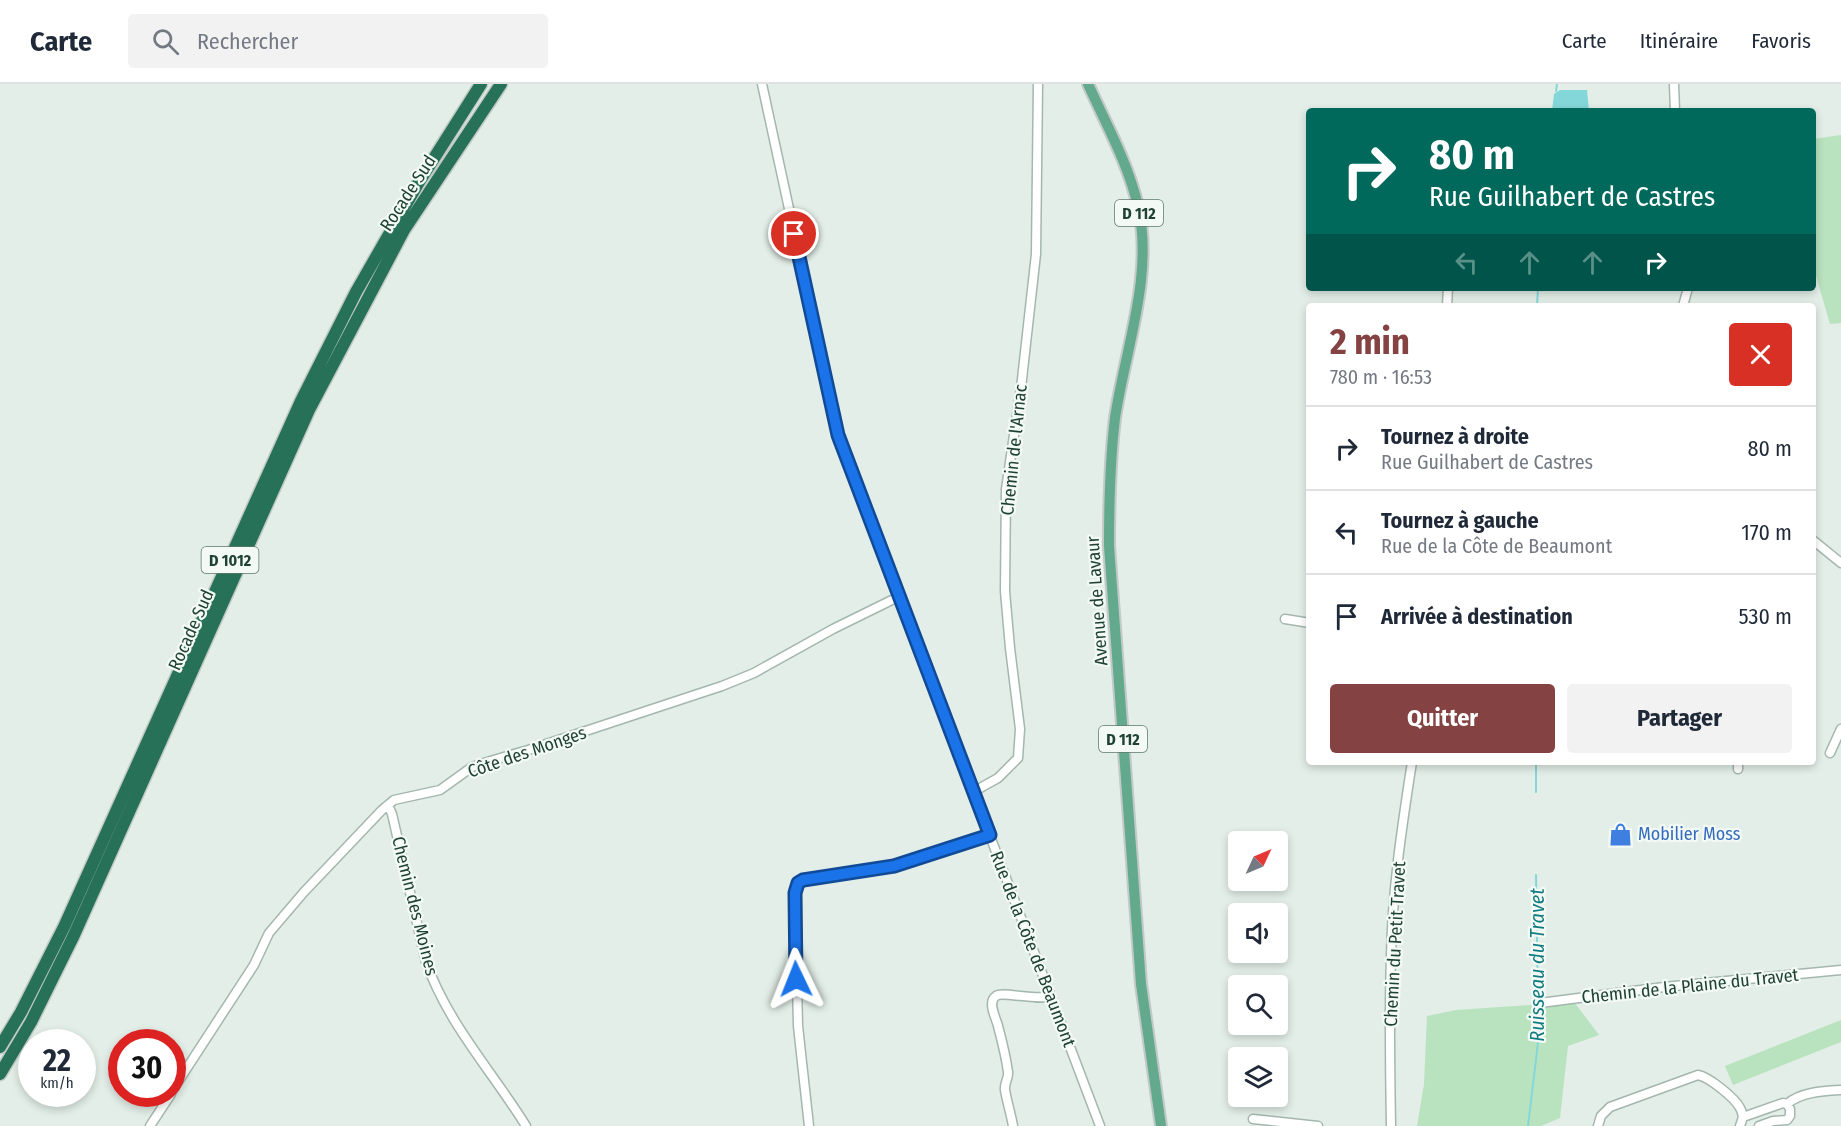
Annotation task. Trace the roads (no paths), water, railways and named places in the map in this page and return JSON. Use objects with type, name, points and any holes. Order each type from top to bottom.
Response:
[{"type":"highway","name":"Rocade Sud","points":[[0,1047],[21,1012],[64,927],[301,401],[356,292],[419,182],[481,84]]},
{"type":"highway","name":"Rocade Sud","points":[[0,1074],[31,1022],[74,935],[309,410],[404,230],[501,84]]},
{"type":"main road","name":"Avenue de Lavaur","points":[[1088,84],[1126,166],[1138,207],[1143,250],[1138,297],[1115,418],[1109,486],[1109,546],[1141,984],[1161,1126]]},
{"type":"street","name":"Rue de la Côte de Beaumont","points":[[762,84],[838,435],[1100,1126]]},
{"type":"street","name":"Chemin de l'Arnac","points":[[973,792],[998,778],[1018,758],[1020,729],[1005,591],[1006,489],[1021,388],[1036,254],[1038,84]]},
{"type":"street","points":[[1674,85],[1675,108]]},
{"type":"street","points":[[1816,543],[1841,563]]},
{"type":"street","name":"Côte des Monges","points":[[186,1070],[254,965],[269,933],[304,892],[394,800],[440,790],[472,768],[487,762],[733,682],[754,673],[888,600],[898,597]]},
{"type":"street","points":[[1285,619],[1306,622]]},
{"type":"street","points":[[1830,753],[1841,729]]},
{"type":"street","name":"Chemin du Petit Travet","points":[[1391,1126],[1390,954],[1404,810],[1412,765]]},
{"type":"street","name":"Chemin des Moines","points":[[388,805],[432,980],[464,1038],[526,1126]]},
{"type":"street","points":[[809,1126],[798,1026],[795,893],[798,883],[803,880],[894,866],[990,835]]},
{"type":"street","name":"Chemin de la Plaine du Travet","points":[[1540,1003],[1664,987],[1841,970]]},
{"type":"street","points":[[1013,1126],[1005,1088],[1008,1074],[993,1000],[1000,994],[1026,998],[1051,996]]},
{"type":"street","points":[[1598,1126],[1601,1116],[1610,1107],[1698,1075],[1710,1080],[1737,1103],[1741,1122],[1783,1102],[1787,1104],[1790,1116],[1787,1120],[1773,1121],[1759,1126]]},
{"type":"street","points":[[1787,1104],[1815,1092],[1841,1090]]},
{"type":"street","name":"Côte des Monges","points":[[150,1126],[162,1107]]},
{"type":"street","points":[[1253,1119],[1318,1126]]},
{"type":"water","points":[[1560,90],[1587,90],[1589,108],[1552,108],[1554,94]]},
{"type":"waterway","points":[[1556,91],[1557,84]]},
{"type":"waterway","name":"Ruisseau du Travet","points":[[1537,303],[1538,291]]},
{"type":"waterway","name":"Ruisseau du Travet","points":[[1536,765],[1536,792]]},
{"type":"waterway","name":"Ruisseau du Travet","points":[[1528,1126],[1540,1026],[1536,875]]},
{"type":"place","name":"Mobilier Moss","points":[[1620,834]]}]
